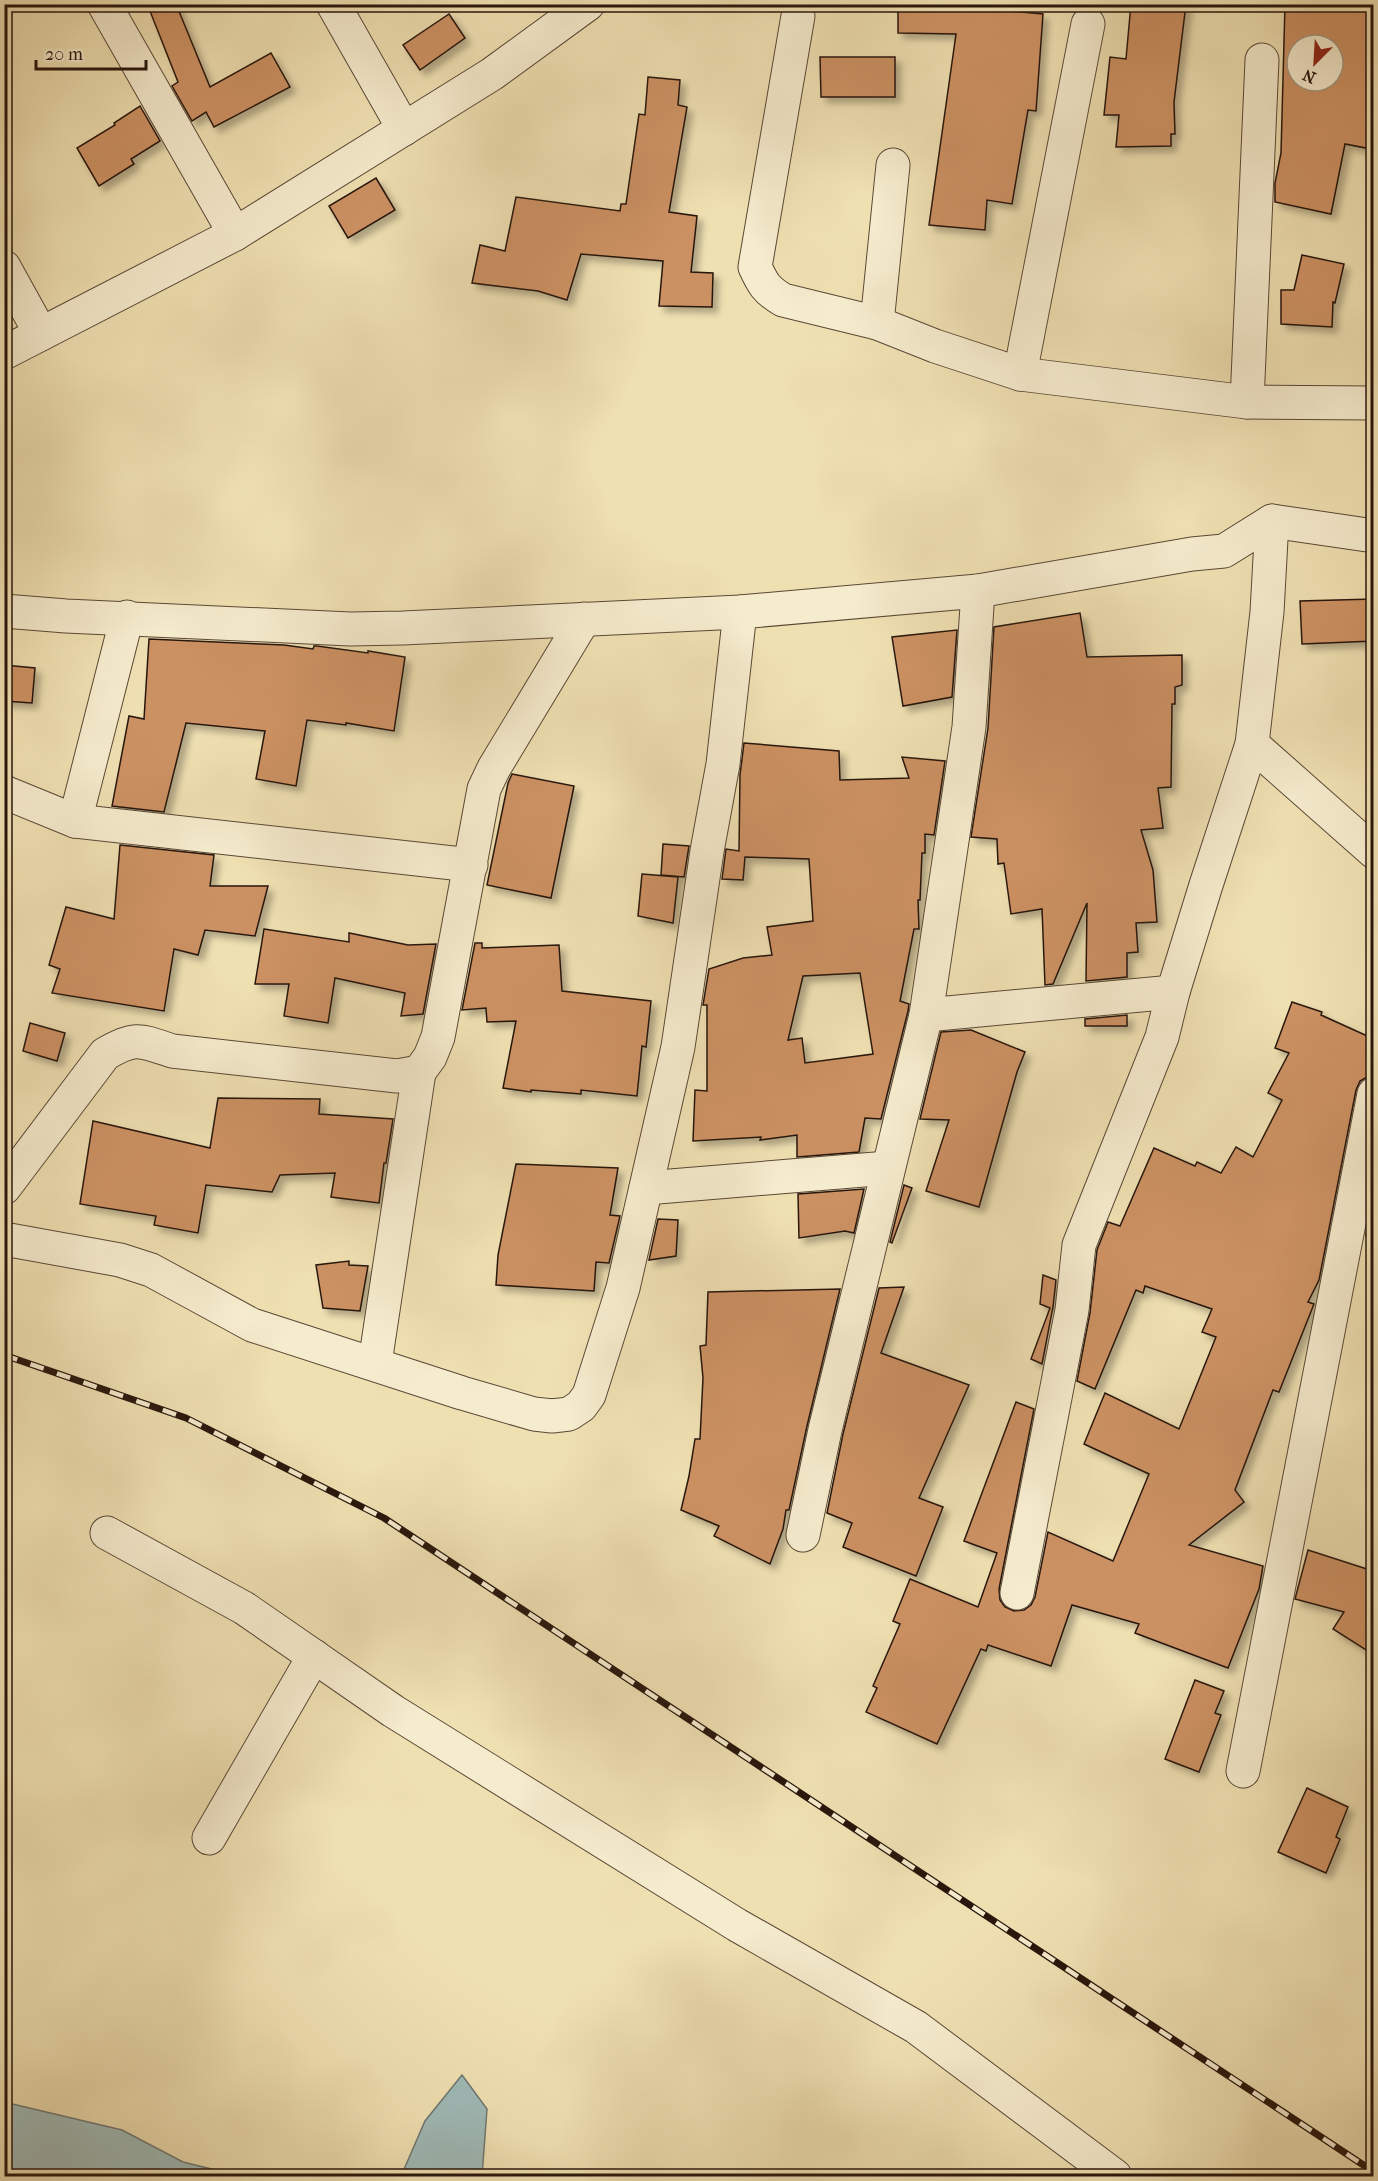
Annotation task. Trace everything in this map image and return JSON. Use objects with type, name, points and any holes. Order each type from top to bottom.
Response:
[{"type":"street","points":[[104,4],[235,234]]},
{"type":"street","points":[[333,4],[404,129]]},
{"type":"street","points":[[4,353],[235,234],[492,74],[588,4]]},
{"type":"street","points":[[798,16],[755,267],[763,285],[783,300],[877,323],[935,346],[1020,374],[1247,402],[1374,403]]},
{"type":"street","points":[[1020,374],[1088,24]]},
{"type":"street","points":[[1247,402],[1262,60]]},
{"type":"street","points":[[877,323],[893,165]]},
{"type":"street","points":[[4,267],[41,334]]},
{"type":"street","points":[[1017,1593],[1072,1310],[1079,1245],[1162,1037],[1173,992],[1252,744],[1267,612],[1272,521]]},
{"type":"street","points":[[4,611],[66,616],[350,628],[403,628],[741,612],[978,591],[1181,556],[1224,551],[1272,521],[1374,536]]},
{"type":"street","points":[[803,1535],[825,1430],[926,1015],[969,728],[978,591]]},
{"type":"street","points":[[4,1239],[120,1260],[151,1270],[252,1325],[534,1414],[552,1416],[569,1414],[581,1406],[589,1395],[623,1288],[678,1047],[707,851],[723,764],[741,612]]},
{"type":"street","points":[[75,822],[127,617]]},
{"type":"street","points":[[375,1363],[419,1072],[430,1057],[438,1037],[484,789],[494,768],[584,620]]},
{"type":"street","points":[[1252,744],[1374,852]]},
{"type":"street","points":[[4,792],[75,822],[471,865]]},
{"type":"street","points":[[926,1015],[1173,992]]},
{"type":"street","points":[[4,1188],[105,1054],[123,1043],[141,1040],[172,1051],[397,1076],[419,1072]]},
{"type":"street","points":[[1244,1771],[1374,1094]]},
{"type":"street","points":[[646,1188],[888,1168]]},
{"type":"street","points":[[107,1533],[244,1608],[393,1711],[737,1925],[916,2027],[1115,2176]]},
{"type":"street","points":[[209,1838],[314,1656]]},
{"type":"water","points":[[462,2075],[487,2109],[482,2176],[405,2176],[402,2174],[425,2121]]},
{"type":"water","points":[[4,2102],[122,2130],[183,2162],[240,2176],[30,2176],[5,2170]]},
{"type":"building","points":[[176,4],[210,87],[271,53],[290,87],[214,127],[206,112],[192,121],[172,86],[178,82],[148,6]]},
{"type":"building","points":[[898,4],[933,4],[1043,14],[1036,111],[1028,110],[1012,204],[987,200],[985,230],[929,225],[956,34],[898,33]]},
{"type":"building","points":[[1131,4],[1186,4],[1174,102],[1175,134],[1171,134],[1171,146],[1116,147],[1119,115],[1104,115],[1110,57],[1126,59]]},
{"type":"building","points":[[1285,5],[1374,5],[1374,132],[1371,149],[1345,144],[1331,214],[1275,202],[1275,183],[1281,153]]},
{"type":"building","points":[[449,14],[465,38],[420,70],[403,45]]},
{"type":"building","points":[[820,57],[895,57],[895,97],[821,97]]},
{"type":"building","points":[[648,77],[680,80],[678,105],[687,107],[669,212],[697,216],[691,272],[713,273],[712,307],[659,306],[663,261],[581,254],[567,300],[538,291],[472,283],[480,245],[505,251],[516,197],[620,211],[621,204],[626,204],[639,114],[645,115]]},
{"type":"building","points":[[140,106],[160,141],[131,159],[134,164],[99,186],[77,148],[115,125],[114,123]]},
{"type":"building","points":[[376,178],[395,210],[348,238],[329,206]]},
{"type":"building","points":[[1302,255],[1344,264],[1335,303],[1333,302],[1332,327],[1281,324],[1281,290],[1294,290]]},
{"type":"building","points":[[1374,599],[1374,641],[1302,644],[1300,601]]},
{"type":"building","points":[[1080,613],[1087,657],[1182,655],[1182,685],[1175,687],[1175,704],[1172,704],[1171,787],[1158,788],[1163,828],[1141,830],[1153,870],[1157,922],[1136,923],[1138,952],[1127,953],[1127,977],[1086,981],[1087,903],[1053,984],[1045,985],[1042,909],[1011,914],[1004,863],[998,864],[997,839],[971,837],[988,728],[994,627]]},
{"type":"building","points":[[957,630],[952,697],[903,706],[892,637]]},
{"type":"building","points":[[149,639],[284,645],[313,649],[317,646],[405,657],[394,731],[346,723],[346,725],[307,720],[296,786],[256,779],[265,731],[186,723],[164,812],[112,806],[129,716],[144,719]]},
{"type":"building","points":[[4,665],[35,668],[32,703],[4,701]]},
{"type":"building","points":[[744,743],[839,751],[840,780],[909,778],[902,757],[945,761],[934,835],[925,834],[925,853],[922,853],[920,900],[918,900],[919,929],[914,929],[900,1001],[909,1004],[908,1011],[881,1119],[865,1118],[859,1152],[797,1157],[797,1135],[760,1140],[761,1137],[693,1141],[695,1090],[707,1091],[707,1005],[703,1005],[709,969],[743,958],[772,955],[767,927],[813,921],[809,859],[745,857],[743,880],[722,879],[726,849],[739,851],[740,775]],"holes":[[[860,973],[873,1054],[805,1063],[802,1038],[788,1040],[803,976]]]},
{"type":"building","points":[[512,774],[574,786],[551,898],[487,885],[508,783]]},
{"type":"building","points":[[663,844],[689,846],[684,877],[661,875]]},
{"type":"building","points":[[120,845],[214,855],[210,886],[268,886],[255,936],[205,930],[198,955],[174,949],[164,1011],[52,993],[60,969],[49,965],[66,907],[114,919]]},
{"type":"building","points":[[642,874],[678,877],[673,923],[638,916]]},
{"type":"building","points":[[264,929],[349,942],[349,933],[408,945],[436,944],[423,1014],[401,1016],[405,993],[335,978],[328,1023],[284,1016],[289,984],[255,984]]},
{"type":"building","points":[[475,943],[482,943],[482,948],[559,945],[562,991],[651,1001],[646,1047],[642,1046],[637,1096],[581,1090],[581,1094],[531,1090],[531,1092],[503,1088],[516,1021],[487,1022],[486,1008],[462,1010]]},
{"type":"building","points":[[1292,1002],[1322,1012],[1321,1015],[1374,1039],[1374,1076],[1360,1081],[1356,1090],[1319,1280],[1308,1302],[1314,1304],[1279,1392],[1273,1390],[1235,1490],[1244,1502],[1189,1545],[1263,1566],[1259,1589],[1228,1668],[1135,1633],[1139,1624],[1072,1605],[1051,1666],[988,1645],[986,1651],[981,1649],[937,1744],[866,1712],[877,1688],[873,1686],[900,1624],[893,1621],[910,1579],[978,1607],[997,1553],[964,1541],[1016,1402],[1034,1409],[999,1589],[1000,1600],[1005,1607],[1014,1611],[1024,1610],[1031,1605],[1035,1597],[1048,1532],[1113,1561],[1149,1474],[1084,1444],[1105,1393],[1179,1429],[1216,1337],[1202,1332],[1212,1309],[1145,1286],[1143,1293],[1136,1290],[1095,1389],[1077,1381],[1090,1313],[1097,1250],[1108,1222],[1120,1226],[1154,1148],[1195,1166],[1197,1162],[1221,1173],[1236,1147],[1253,1157],[1282,1100],[1268,1093],[1289,1053],[1275,1048]]},
{"type":"building","points":[[1127,1015],[1127,1026],[1085,1026],[1085,1019]]},
{"type":"building","points":[[30,1023],[65,1033],[57,1061],[23,1051]]},
{"type":"building","points":[[971,1030],[1025,1052],[1017,1072],[979,1207],[926,1191],[949,1120],[920,1119],[941,1032]]},
{"type":"building","points":[[218,1098],[320,1099],[319,1114],[393,1119],[379,1203],[331,1197],[335,1173],[280,1175],[272,1192],[206,1185],[198,1233],[154,1225],[156,1216],[80,1204],[93,1121],[210,1148]]},
{"type":"building","points":[[516,1164],[618,1168],[610,1215],[620,1216],[609,1263],[596,1262],[594,1291],[496,1285],[498,1255]]},
{"type":"building","points":[[904,1185],[912,1188],[892,1243],[890,1242]]},
{"type":"building","points":[[864,1189],[854,1233],[845,1231],[799,1238],[798,1194]]},
{"type":"building","points":[[1374,1195],[1374,1239],[1366,1236]]},
{"type":"building","points":[[658,1219],[678,1220],[676,1256],[649,1260]]},
{"type":"building","points":[[349,1261],[349,1265],[368,1266],[360,1311],[323,1308],[316,1265]]},
{"type":"building","points":[[1043,1275],[1056,1280],[1042,1364],[1031,1359],[1050,1308],[1040,1304]]},
{"type":"building","points":[[904,1287],[881,1353],[969,1385],[919,1498],[943,1507],[916,1576],[843,1547],[852,1523],[827,1513],[843,1434],[879,1288]]},
{"type":"building","points":[[840,1289],[789,1510],[786,1510],[783,1529],[770,1564],[714,1536],[719,1526],[681,1510],[695,1439],[700,1439],[703,1378],[700,1346],[706,1345],[708,1292]]},
{"type":"building","points":[[1308,1550],[1370,1570],[1374,1564],[1374,1655],[1333,1629],[1344,1612],[1295,1599]]},
{"type":"building","points":[[1195,1680],[1224,1691],[1215,1713],[1221,1715],[1199,1772],[1165,1759]]},
{"type":"building","points":[[1307,1788],[1348,1807],[1336,1837],[1340,1839],[1326,1873],[1278,1852]]},
{"type":"railway","points":[[4,1355],[186,1418],[384,1518],[1374,2172]]}]
